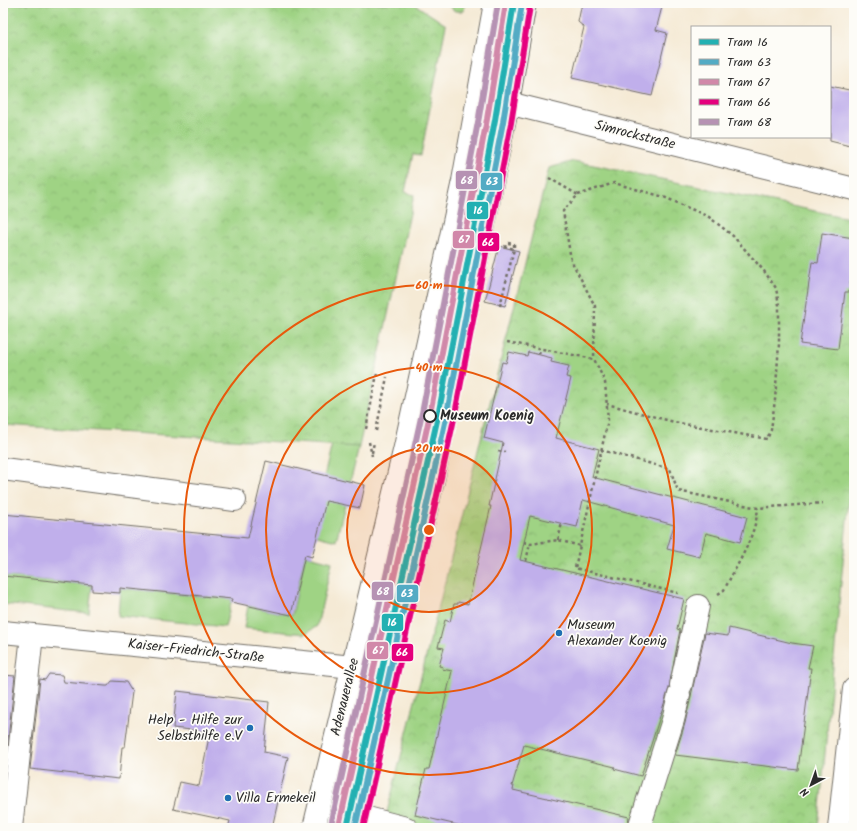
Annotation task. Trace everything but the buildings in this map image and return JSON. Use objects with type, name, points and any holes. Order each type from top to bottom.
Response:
[{"type":"main road","name":"Adenauerallee","points":[[314,828],[405,447],[464,181],[494,3]]},
{"type":"main road","points":[[406,828],[350,821],[388,674],[436,468],[508,103],[524,3]]},
{"type":"main road","name":"Simrockstraße","points":[[508,103],[854,189]]},
{"type":"main road","points":[[3,469],[235,500]]},
{"type":"main road","points":[[639,828],[673,720],[698,606]]},
{"type":"main road","name":"Kaiser-Friedrich-Straße","points":[[3,632],[353,667],[388,674]]},
{"type":"main road","points":[[11,828],[32,635]]},
{"type":"main road","points":[[839,828],[854,689]]},
{"type":"path","points":[[549,178],[578,195]]},
{"type":"path","points":[[607,404],[674,422],[767,439],[771,430],[775,400],[779,344],[779,305],[776,288],[764,271],[733,236],[709,217],[664,197],[614,183],[578,195],[563,211],[571,260],[595,306],[594,359],[605,382],[608,420],[575,568],[690,595],[698,606],[709,602],[724,590],[745,551],[756,525],[758,508]]},
{"type":"path","points":[[500,306],[514,249],[514,244],[508,243]]},
{"type":"path","points":[[504,246],[514,249]]},
{"type":"path","points":[[507,342],[594,359]]},
{"type":"path","points":[[539,354],[540,349]]},
{"type":"path","points":[[366,429],[377,374]]},
{"type":"path","points":[[376,431],[387,377]]},
{"type":"path","points":[[365,445],[370,443],[372,456],[374,442]]},
{"type":"path","points":[[601,450],[670,470],[678,491],[758,508],[823,503]]},
{"type":"path","points":[[498,451],[505,452]]},
{"type":"path","points":[[558,540],[562,523]]},
{"type":"path","points":[[524,542],[530,544],[558,540],[580,546]]},
{"type":"path","points":[[526,561],[530,544]]},
{"type":"green space","points":[[3,3],[413,3],[446,25],[421,155],[413,154],[405,192],[414,195],[359,447],[3,425]]},
{"type":"green space","points":[[445,3],[465,3],[464,11],[455,11]]},
{"type":"green space","points":[[574,161],[854,219],[854,445],[818,828],[383,828],[549,168]]},
{"type":"green space","points":[[332,444],[359,447],[336,541],[310,534]]},
{"type":"green space","points":[[305,555],[332,562],[317,626],[305,634],[244,628],[248,606],[292,615]]},
{"type":"green space","points":[[3,576],[92,585],[89,613],[3,604]]},
{"type":"green space","points":[[120,588],[232,599],[225,627],[118,616]]},
{"type":"tram line","name":"68","points":[[331,825],[422,413],[479,117],[498,3]]},
{"type":"tram line","name":"67","points":[[339,826],[430,414],[487,119],[506,3]]},
{"type":"tram line","name":"16","points":[[347,828],[438,416],[495,120],[514,3]]},
{"type":"tram line","name":"63","points":[[355,828],[446,418],[503,122],[522,4]]},
{"type":"tram line","name":"66","points":[[363,828],[454,419],[511,123],[530,6]]},
{"type":"place","name":"Museum Koenig","points":[[430,416]]},
{"type":"place","name":"Museum Alexander Koenig","points":[[559,633]]},
{"type":"place","name":"Help - Hilfe zur Selbsthilfe e.V","points":[[250,728]]},
{"type":"place","name":"Villa Ermekeil","points":[[228,798]]}]
